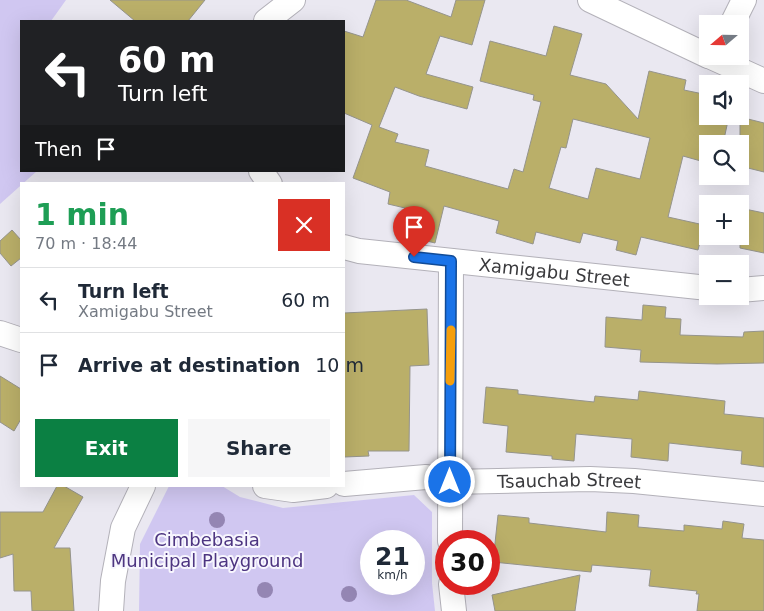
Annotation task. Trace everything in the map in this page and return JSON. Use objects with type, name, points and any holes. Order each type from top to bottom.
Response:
[{"type":"street","points":[[267,20],[293,0]]},
{"type":"street","points":[[590,0],[699,51]]},
{"type":"street","points":[[736,15],[744,0]]},
{"type":"street","points":[[729,65],[764,81]]},
{"type":"street","name":"Xamigabu Street","points":[[345,247],[359,251],[699,287]]},
{"type":"street","points":[[450,530],[451,261]]},
{"type":"street","points":[[749,289],[764,288]]},
{"type":"street","points":[[0,332],[20,340]]},
{"type":"street","name":"Tsauchab Street","points":[[345,484],[426,477],[450,482],[541,479],[625,480],[764,494]]},
{"type":"street","points":[[111,611],[112,581],[123,528],[143,487]]},
{"type":"street","points":[[272,487],[293,490],[318,487]]},
{"type":"street","points":[[452,595],[454,611]]},
{"type":"green space","points":[[0,0],[66,0],[52,20],[20,20],[20,172],[36,172],[25,182],[20,182],[20,186],[0,204]]},
{"type":"green space","name":"Cimbebasia Municipal Playground","points":[[168,487],[224,487],[240,497],[283,508],[414,495],[432,512],[432,583],[435,611],[139,611],[140,544]]},
{"type":"building","points":[[110,0],[205,0],[189,20],[134,20]]},
{"type":"building","points":[[376,0],[406,0],[451,17],[456,0],[485,0],[472,45],[440,36],[426,74],[473,87],[467,109],[419,96],[395,87],[379,127],[398,134],[395,142],[429,150],[425,166],[508,189],[514,169],[523,172],[541,102],[533,100],[534,95],[480,81],[490,41],[546,56],[554,26],[582,34],[570,75],[606,84],[638,119],[649,71],[686,80],[684,90],[699,93],[699,125],[727,125],[725,135],[699,135],[699,160],[683,156],[668,217],[699,224],[698,250],[641,237],[636,255],[616,250],[618,241],[583,233],[580,243],[536,232],[533,244],[496,233],[499,221],[444,206],[435,243],[399,234],[405,208],[388,204],[390,192],[353,178],[372,125],[345,113],[345,31],[363,37]],"holes":[[[573,119],[650,138],[640,179],[596,168],[588,199],[549,188],[561,147],[566,148]]]},
{"type":"building","points":[[749,119],[764,123],[764,172],[749,168],[749,135],[740,135],[740,125],[749,125]]},
{"type":"building","points":[[749,210],[764,213],[764,253],[740,248],[740,245],[749,245]]},
{"type":"building","points":[[12,230],[20,239],[20,259],[11,266],[0,253],[0,241]]},
{"type":"building","points":[[643,305],[666,307],[665,318],[681,319],[680,335],[743,337],[744,332],[764,331],[764,363],[640,362],[641,350],[605,347],[606,317],[642,320]]},
{"type":"building","points":[[427,309],[429,365],[410,366],[409,451],[368,451],[369,456],[345,457],[345,313]]},
{"type":"building","points":[[0,376],[20,388],[20,421],[14,431],[0,422]]},
{"type":"building","points":[[486,387],[518,390],[518,394],[594,402],[595,396],[638,400],[639,391],[725,401],[724,414],[764,418],[764,467],[741,464],[742,451],[669,443],[668,461],[631,457],[632,439],[576,434],[574,461],[552,459],[552,456],[506,452],[508,426],[483,423]]},
{"type":"building","points":[[56,487],[66,487],[83,497],[54,548],[70,548],[74,611],[32,611],[31,591],[14,591],[13,554],[0,558],[0,512],[43,512]]},
{"type":"building","points":[[607,512],[639,515],[638,527],[684,531],[684,525],[722,529],[723,521],[744,524],[742,538],[764,540],[764,611],[697,611],[699,594],[696,594],[697,591],[649,586],[651,570],[592,565],[591,572],[500,563],[500,530],[496,530],[498,515],[529,518],[529,523],[606,532]]},
{"type":"building","points":[[580,575],[575,611],[495,611],[492,595],[500,595],[500,593]]},
{"type":"slow traffic","points":[[450,381],[451,330]]},
{"type":"route","points":[[414,257],[451,261],[450,482]]}]
